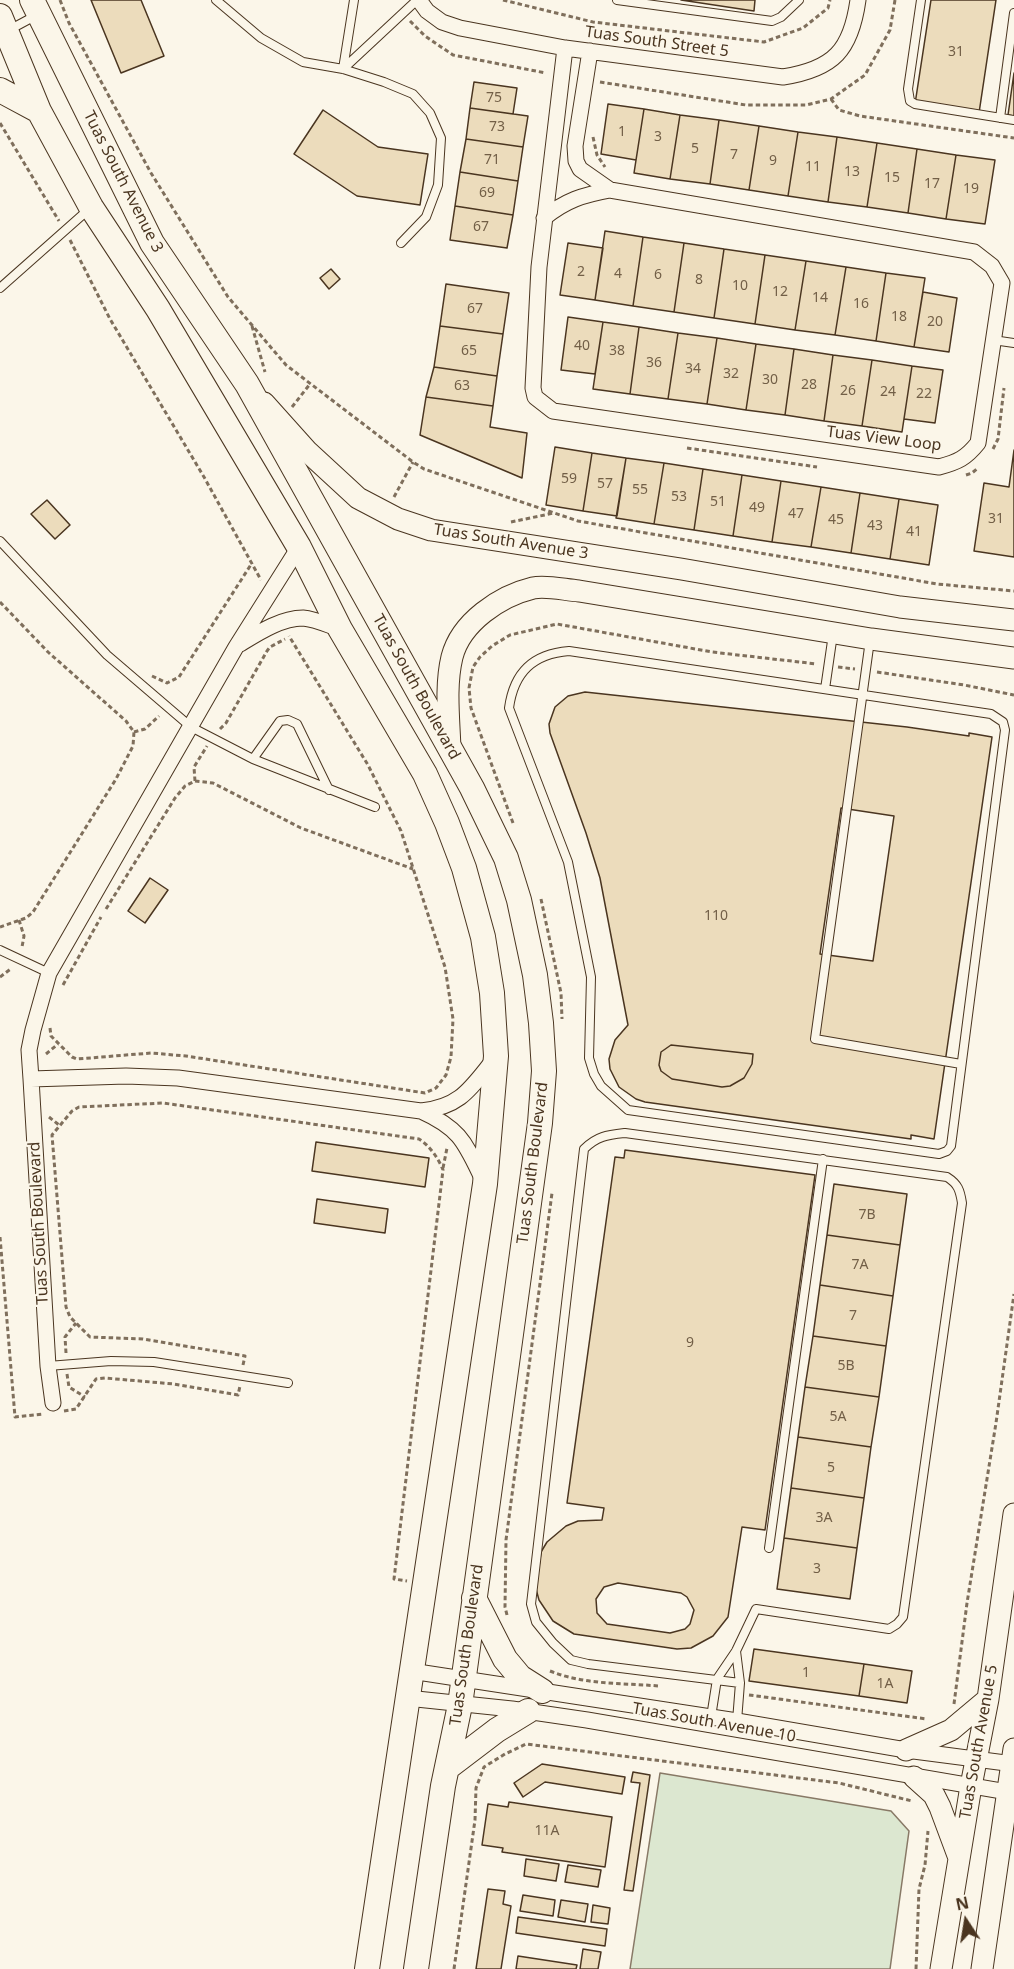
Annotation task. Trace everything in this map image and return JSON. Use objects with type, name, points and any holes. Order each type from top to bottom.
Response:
[{"type":"main road","name":"Tuas South Avenue 3","points":[[35,7],[152,243],[257,382]]},
{"type":"main road","name":"Tuas South Avenue 3","points":[[2,28],[39,111],[91,207],[164,319],[298,547]]},
{"type":"main road","points":[[0,90],[39,111]]},
{"type":"main road","name":"Tuas South Boulevard","points":[[257,382],[472,788],[506,858],[519,900],[535,975],[542,1023],[544,1071],[540,1123],[460,1705],[447,1768],[416,1969]]},
{"type":"main road","points":[[298,547],[340,629],[424,774],[447,823],[461,859],[483,937],[492,993],[496,1056],[485,1184],[367,1969]]},
{"type":"main road","points":[[474,1598],[505,1659],[520,1677],[542,1691]]},
{"type":"main road","points":[[447,1768],[497,1730],[528,1711]]},
{"type":"street","name":"Tuas South Street 5","points":[[418,0],[442,22],[460,28],[565,48],[783,77],[806,74],[832,60],[842,50],[851,33],[858,0]]},
{"type":"street","name":"Tuas View Loop","points":[[544,218],[579,196],[610,190],[974,252],[992,266],[1002,283],[978,443],[968,455],[957,462],[939,467],[553,411],[535,397],[533,388],[539,267],[544,218],[565,48]]},
{"type":"street","name":"Tuas View Loop","points":[[590,51],[575,146],[576,161],[580,169],[610,190]]},
{"type":"street","name":"Tuas South Avenue 3","points":[[257,382],[307,451],[358,498],[398,519],[431,530],[681,569],[900,607],[1014,620]]},
{"type":"street","name":"Tuas South Boulevard","points":[[53,1403],[48,1366],[30,1079],[29,1050],[33,1030],[50,972],[236,647],[298,547]]},
{"type":"street","points":[[450,749],[448,685],[452,658],[457,645],[470,627],[496,603],[535,588],[579,591],[871,639],[1014,658]]},
{"type":"street","points":[[236,647],[259,632],[282,622],[301,618],[315,620],[340,629]]},
{"type":"street","points":[[421,1112],[437,1109],[464,1097],[496,1056]]},
{"type":"street","points":[[30,1079],[126,1076],[178,1078],[421,1112],[442,1121],[455,1131],[463,1140],[485,1184]]},
{"type":"street","name":"Tuas South Avenue 5","points":[[941,1969],[971,1786],[988,1699],[1014,1514]]},
{"type":"street","name":"Tuas South Avenue 10","points":[[411,1671],[737,1721],[906,1750],[976,1760],[1013,1759]]},
{"type":"street","name":"Tuas South Avenue 10","points":[[406,1698],[528,1711],[1010,1793]]},
{"type":"street","points":[[906,1750],[951,1730],[988,1699]]},
{"type":"street","points":[[982,1969],[1010,1793],[1013,1759]]},
{"type":"street","points":[[914,1777],[935,1797],[959,1858]]},
{"type":"street","points":[[993,1893],[1014,1852]]},
{"type":"lane","points":[[216,0],[261,38],[303,62],[343,69],[384,82],[413,94],[430,112],[441,138],[438,185],[426,217],[401,243]]},
{"type":"lane","points":[[343,69],[354,0]]},
{"type":"lane","points":[[343,69],[418,0]]},
{"type":"lane","points":[[617,0],[772,21],[781,17],[799,0]]},
{"type":"lane","points":[[921,0],[908,89],[910,101],[915,105],[1014,120]]},
{"type":"lane","points":[[2,28],[35,7]]},
{"type":"lane","points":[[1000,118],[1014,14]]},
{"type":"lane","points":[[0,288],[91,207]]},
{"type":"lane","points":[[993,340],[1014,343]]},
{"type":"lane","points":[[0,541],[107,655],[191,727],[253,759],[375,807]]},
{"type":"lane","points":[[825,689],[834,633]]},
{"type":"lane","points":[[871,639],[815,1039],[961,1064]]},
{"type":"lane","points":[[569,651],[862,696],[991,714],[1003,722],[1005,730],[951,1146],[947,1151],[939,1154],[628,1110],[601,1086],[589,1058],[591,977],[568,862],[509,708],[511,693],[518,679],[526,668],[541,657],[569,651]]},
{"type":"lane","points":[[253,759],[280,721],[293,721],[297,724],[329,790]]},
{"type":"lane","points":[[0,950],[50,972]]},
{"type":"lane","points":[[711,1717],[717,1680],[736,1651],[756,1609],[889,1629],[903,1617],[962,1203],[960,1190],[956,1183],[947,1177],[625,1133],[603,1135],[593,1140],[584,1149],[531,1604],[536,1622],[553,1643],[572,1660],[588,1664],[717,1680],[740,1683]]},
{"type":"lane","points":[[770,1548],[823,1159]]},
{"type":"lane","points":[[48,1366],[111,1361],[154,1362],[288,1383]]},
{"type":"lane","points":[[736,1651],[740,1683],[737,1721]]},
{"type":"path","points":[[60,0],[69,22],[151,173],[228,297],[286,365],[424,469],[578,521],[925,582],[1014,591]]},
{"type":"path","points":[[503,0],[593,22],[764,42],[803,28],[828,8],[831,0]]},
{"type":"path","points":[[598,92],[600,82]]},
{"type":"path","points":[[831,99],[839,110],[860,116],[1014,138]]},
{"type":"path","points":[[0,123],[64,230],[110,318],[269,594]]},
{"type":"path","points":[[593,134],[597,155],[606,167]]},
{"type":"path","points":[[252,325],[257,350],[257,382]]},
{"type":"path","points":[[290,411],[310,384]]},
{"type":"path","points":[[989,457],[998,439],[1004,386]]},
{"type":"path","points":[[680,447],[826,468]]},
{"type":"path","points":[[392,501],[413,462]]},
{"type":"path","points":[[961,476],[972,473],[980,465]]},
{"type":"path","points":[[504,523],[554,513]]},
{"type":"path","points":[[144,671],[167,683],[179,677],[252,563]]},
{"type":"path","points":[[0,602],[48,652],[126,721],[134,732],[133,746],[116,779],[33,912],[26,918],[0,927]]},
{"type":"path","points":[[51,1022],[51,1036],[72,1057],[77,1059],[151,1053],[186,1056],[425,1093],[436,1088],[446,1075],[451,1057],[453,1019],[445,967],[401,831],[368,765],[282,622]]},
{"type":"path","points":[[195,781],[194,767],[212,737],[226,723],[267,651],[270,647],[290,637]]},
{"type":"path","points":[[478,728],[515,828]]},
{"type":"path","points":[[60,990],[106,908],[175,798],[185,786],[195,781],[213,783],[301,828],[413,869]]},
{"type":"path","points":[[539,894],[561,993],[563,1025]]},
{"type":"path","points":[[242,1375],[244,1356],[143,1340],[90,1337],[67,1313],[52,1135],[72,1111],[79,1107],[163,1103],[318,1124],[419,1139],[440,1163],[443,1170],[394,1579],[424,1583]]},
{"type":"path","points":[[507,1617],[505,1607],[506,1540],[553,1188]]},
{"type":"path","points":[[951,1711],[1014,1294]]},
{"type":"path","points":[[542,1665],[565,1676],[586,1680],[668,1687]]},
{"type":"path","points":[[739,1694],[934,1719]]},
{"type":"path","points":[[454,1969],[474,1820],[476,1788],[484,1767],[526,1744],[839,1784],[914,1802]]},
{"type":"path","points":[[916,1969],[919,1889],[925,1866],[928,1826]]},
{"type":"green space","points":[[660,1773],[891,1811],[909,1831],[890,1969],[630,1969]]},
{"type":"building","points":[[91,0],[141,0],[164,56],[121,73]]},
{"type":"building","points":[[681,0],[755,0],[754,11]]},
{"type":"building","points":[[931,0],[996,0],[979,113],[915,104]]},
{"type":"building","points":[[1014,73],[1014,116],[1008,115]]},
{"type":"building","points":[[474,82],[517,88],[513,114],[470,108]]},
{"type":"building","points":[[608,104],[644,109],[636,160],[601,154]]},
{"type":"building","points":[[470,108],[528,116],[523,147],[466,139]]},
{"type":"building","points":[[644,109],[680,115],[670,179],[634,173]]},
{"type":"building","points":[[323,110],[378,147],[428,154],[420,205],[357,196],[294,154]]},
{"type":"building","points":[[680,115],[719,120],[710,184],[670,179]]},
{"type":"building","points":[[719,120],[759,126],[749,190],[710,184]]},
{"type":"building","points":[[759,126],[798,132],[788,196],[749,190]]},
{"type":"building","points":[[798,132],[837,137],[828,202],[788,196]]},
{"type":"building","points":[[837,137],[877,143],[867,207],[828,202]]},
{"type":"building","points":[[466,139],[523,147],[518,181],[460,172]]},
{"type":"building","points":[[877,143],[917,149],[908,213],[867,207]]},
{"type":"building","points":[[917,149],[956,155],[946,219],[908,213]]},
{"type":"building","points":[[956,155],[995,160],[985,224],[946,219]]},
{"type":"building","points":[[460,172],[518,181],[513,215],[455,206]]},
{"type":"building","points":[[455,206],[513,215],[507,248],[450,240]]},
{"type":"building","points":[[605,231],[643,237],[633,306],[595,300]]},
{"type":"building","points":[[643,237],[684,243],[674,312],[633,306]]},
{"type":"building","points":[[568,243],[603,248],[595,300],[560,295]]},
{"type":"building","points":[[684,243],[724,249],[714,318],[674,312]]},
{"type":"building","points":[[724,249],[765,255],[755,324],[714,318]]},
{"type":"building","points":[[765,255],[806,261],[795,330],[755,324]]},
{"type":"building","points":[[806,261],[846,267],[835,335],[795,330]]},
{"type":"building","points":[[846,267],[886,273],[876,341],[835,335]]},
{"type":"building","points":[[331,269],[340,279],[329,289],[320,278]]},
{"type":"building","points":[[886,273],[925,278],[914,347],[876,341]]},
{"type":"building","points":[[446,284],[509,293],[503,334],[440,326]]},
{"type":"building","points":[[923,292],[957,298],[949,352],[914,347]]},
{"type":"building","points":[[568,317],[603,322],[595,374],[561,370]]},
{"type":"building","points":[[603,322],[639,327],[630,394],[593,389]]},
{"type":"building","points":[[440,326],[503,334],[497,376],[434,367]]},
{"type":"building","points":[[639,327],[678,333],[668,399],[630,394]]},
{"type":"building","points":[[678,333],[717,338],[707,404],[668,399]]},
{"type":"building","points":[[717,338],[756,344],[746,410],[707,404]]},
{"type":"building","points":[[756,344],[794,349],[785,415],[746,410]]},
{"type":"building","points":[[794,349],[833,355],[824,421],[785,415]]},
{"type":"building","points":[[833,355],[872,360],[862,426],[824,421]]},
{"type":"building","points":[[872,360],[912,366],[902,432],[862,426]]},
{"type":"building","points":[[912,366],[943,370],[935,423],[904,419]]},
{"type":"building","points":[[434,367],[497,376],[493,406],[426,397]]},
{"type":"building","points":[[426,397],[493,406],[490,427],[527,433],[522,478],[420,435]]},
{"type":"building","points":[[555,447],[592,453],[583,511],[546,505]]},
{"type":"building","points":[[1014,450],[1014,557],[974,551],[984,483],[1009,487]]},
{"type":"building","points":[[592,453],[626,458],[617,516],[583,511]]},
{"type":"building","points":[[626,458],[664,463],[654,524],[616,518]]},
{"type":"building","points":[[664,463],[703,469],[694,530],[654,524]]},
{"type":"building","points":[[703,469],[742,475],[733,536],[694,530]]},
{"type":"building","points":[[742,475],[781,481],[772,542],[733,536]]},
{"type":"building","points":[[781,481],[821,487],[811,547],[772,542]]},
{"type":"building","points":[[821,487],[860,493],[851,553],[811,547]]},
{"type":"building","points":[[860,493],[899,499],[890,559],[851,553]]},
{"type":"building","points":[[899,499],[938,505],[929,565],[890,559]]},
{"type":"building","points":[[47,500],[70,525],[55,539],[31,514]]},
{"type":"building","points":[[585,692],[992,737],[934,1139],[911,1135],[911,1139],[645,1102],[636,1099],[619,1087],[610,1069],[609,1059],[615,1040],[628,1025],[600,878],[550,733],[549,724],[555,707],[568,696]],"holes":[[[841,808],[894,816],[873,961],[820,954]],[[671,1045],[753,1054],[752,1064],[744,1078],[730,1086],[722,1087],[672,1079],[661,1071],[659,1065],[661,1052]]]},
{"type":"building","points":[[150,878],[168,890],[145,923],[128,911]]},
{"type":"building","points":[[671,1045],[753,1054],[752,1064],[744,1078],[730,1086],[722,1087],[672,1079],[661,1071],[659,1065],[661,1052]]},
{"type":"building","points":[[316,1142],[429,1158],[425,1187],[312,1171]]},
{"type":"building","points":[[625,1150],[815,1175],[765,1530],[742,1527],[728,1617],[713,1636],[691,1648],[677,1649],[574,1634],[553,1621],[539,1600],[536,1589],[541,1552],[547,1542],[566,1526],[578,1521],[602,1520],[604,1508],[567,1503],[615,1157],[624,1158]],"holes":[[[618,1583],[681,1593],[687,1597],[694,1610],[690,1624],[685,1629],[670,1633],[607,1624],[597,1613],[596,1599],[604,1587]]]},
{"type":"building","points":[[834,1184],[907,1194],[900,1245],[827,1235]]},
{"type":"building","points":[[317,1199],[388,1209],[385,1233],[314,1223]]},
{"type":"building","points":[[827,1235],[900,1245],[893,1296],[820,1285]]},
{"type":"building","points":[[820,1285],[893,1296],[886,1346],[813,1336]]},
{"type":"building","points":[[813,1336],[886,1346],[879,1397],[805,1387]]},
{"type":"building","points":[[805,1387],[879,1397],[871,1447],[798,1437]]},
{"type":"building","points":[[798,1437],[871,1447],[864,1498],[791,1488]]},
{"type":"building","points":[[791,1488],[864,1498],[857,1548],[784,1538]]},
{"type":"building","points":[[784,1538],[857,1548],[850,1599],[777,1589]]},
{"type":"building","points":[[754,1649],[864,1664],[859,1696],[749,1681]]},
{"type":"building","points":[[864,1664],[912,1671],[907,1703],[859,1696]]},
{"type":"building","points":[[542,1764],[625,1777],[622,1794],[545,1782],[523,1797],[514,1783]]},
{"type":"building","points":[[633,1772],[650,1775],[633,1891],[624,1890],[640,1783],[631,1782]]},
{"type":"building","points":[[509,1802],[612,1817],[605,1867],[502,1852],[503,1848],[482,1845],[488,1804],[508,1807]]},
{"type":"building","points":[[526,1859],[559,1864],[556,1881],[524,1876]]},
{"type":"building","points":[[568,1865],[601,1870],[598,1887],[565,1882]]},
{"type":"building","points":[[488,1889],[505,1891],[503,1904],[511,1906],[501,1969],[476,1969]]},
{"type":"building","points":[[523,1895],[555,1900],[553,1916],[520,1911]]},
{"type":"building","points":[[561,1900],[588,1904],[585,1922],[558,1917]]},
{"type":"building","points":[[593,1905],[610,1908],[608,1924],[591,1922]]},
{"type":"building","points":[[518,1917],[607,1929],[605,1946],[516,1933]]},
{"type":"building","points":[[583,1949],[601,1952],[598,1969],[580,1969]]},
{"type":"building","points":[[518,1956],[577,1965],[576,1969],[516,1969]]}]
